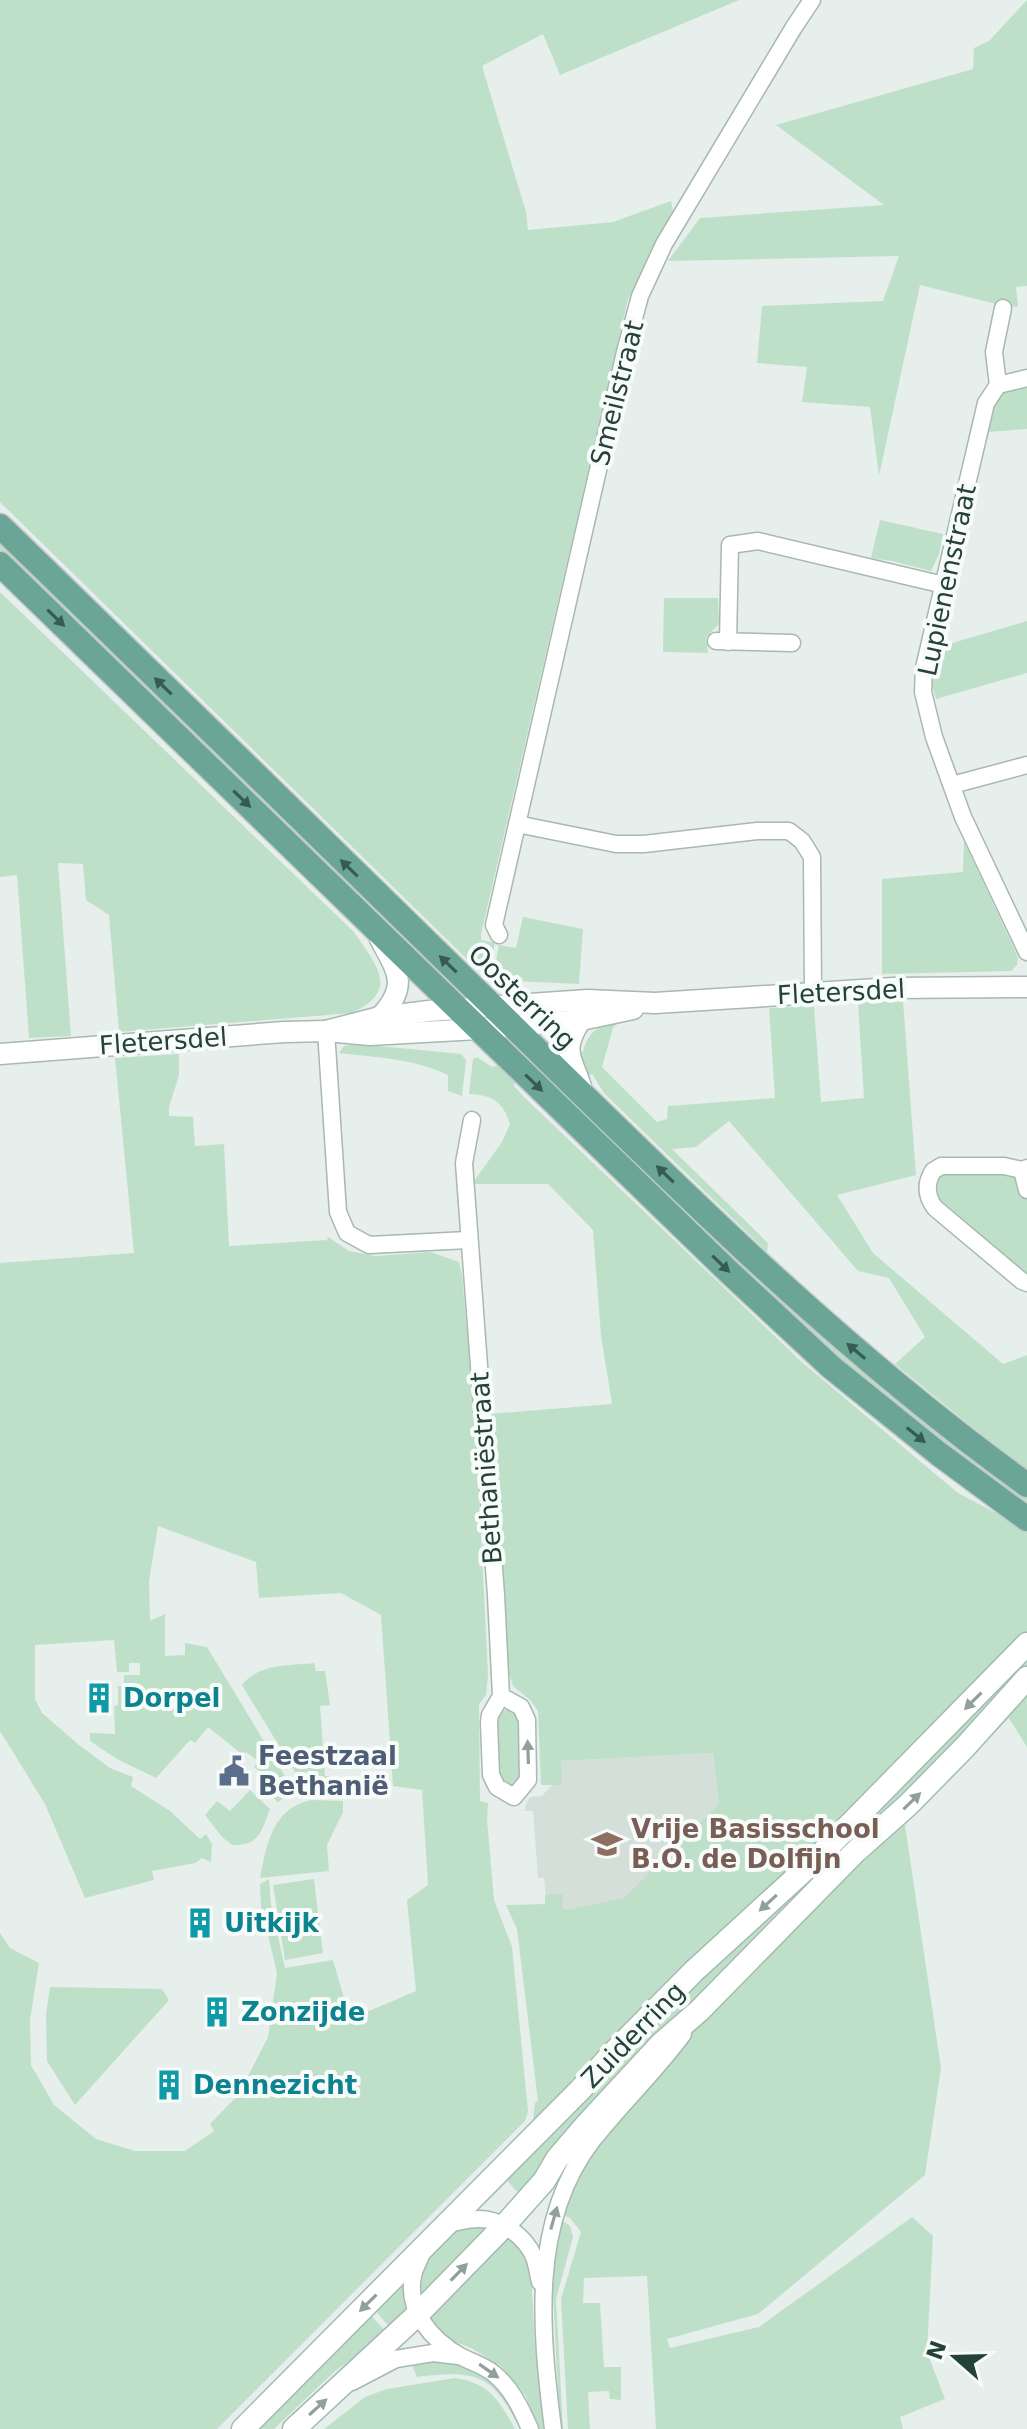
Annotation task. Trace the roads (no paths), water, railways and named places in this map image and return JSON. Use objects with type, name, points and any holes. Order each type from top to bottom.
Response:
[{"type":"main road","name":"Oosterring","points":[[0,526],[490,1007],[747,1254],[851,1347],[959,1436],[1027,1485]]},
{"type":"main road","name":"Oosterring","points":[[0,564],[729,1272],[831,1367],[939,1454],[1027,1519]]},
{"type":"main road","name":"Zuiderring","points":[[243,2429],[694,1971],[811,1864],[1027,1644]]},
{"type":"main road","name":"Zuiderring","points":[[294,2429],[417,2315],[504,2226],[544,2181],[557,2159],[587,2124],[661,2044],[700,2010],[854,1853],[956,1757],[1027,1678]]},
{"type":"street","name":"Smeilstraat","points":[[499,935],[494,925],[640,296],[664,244],[812,0]]},
{"type":"street","name":"Lupienenstraat","points":[[1003,308],[994,352],[998,385],[986,403],[924,668],[923,692],[934,737],[963,817],[1027,952]]},
{"type":"street","points":[[998,385],[1027,378]]},
{"type":"street","points":[[792,643],[722,641],[730,545],[758,541],[944,585]]},
{"type":"street","points":[[952,785],[1027,765]]},
{"type":"street","points":[[517,824],[616,844],[789,831],[802,841],[812,857],[813,994]]},
{"type":"street","points":[[375,928],[399,976],[400,985],[389,1008],[380,1017]]},
{"type":"street","name":"Fletersdel","points":[[326,1031],[380,1017],[587,1000],[655,1003],[893,988],[1027,987]]},
{"type":"street","name":"Fletersdel","points":[[0,1054],[326,1031],[370,1035],[478,1029],[581,1020],[655,1003]]},
{"type":"street","points":[[581,1020],[569,1042],[569,1058],[579,1077],[583,1094]]},
{"type":"street","points":[[326,1031],[338,1212],[347,1233],[369,1245],[468,1240]]},
{"type":"street","name":"Bethaniëstraat","points":[[472,1120],[464,1163],[501,1696],[489,1722],[491,1775],[497,1787],[515,1804],[528,1780],[527,1720],[521,1707],[501,1696]]},
{"type":"street","points":[[1027,1190],[1024,1169],[1004,1166],[941,1166],[933,1171],[927,1186],[935,1208],[1027,1283]]},
{"type":"street","points":[[543,2295],[548,2242],[554,2217],[573,2171],[591,2143],[670,2051],[700,2010]]},
{"type":"street","points":[[447,2224],[490,2220],[517,2235],[534,2256],[543,2295],[553,2429]]},
{"type":"street","points":[[424,2248],[412,2277],[417,2315],[434,2337],[501,2380],[521,2406],[530,2429]]},
{"type":"street","points":[[343,2384],[359,2381],[396,2359],[433,2353],[460,2356]]},
{"type":"place","name":"Dorpel","points":[[99,1698]]},
{"type":"place","name":"Feestzaal Bethanië","points":[[234,1771]]},
{"type":"place","name":"Vrije Basisschool B.O. de Dolfijn","points":[[607,1844]]},
{"type":"place","name":"Uitkijk","points":[[200,1923]]},
{"type":"place","name":"Zonzijde","points":[[217,2012]]},
{"type":"place","name":"Dennezicht","points":[[169,2085]]}]
